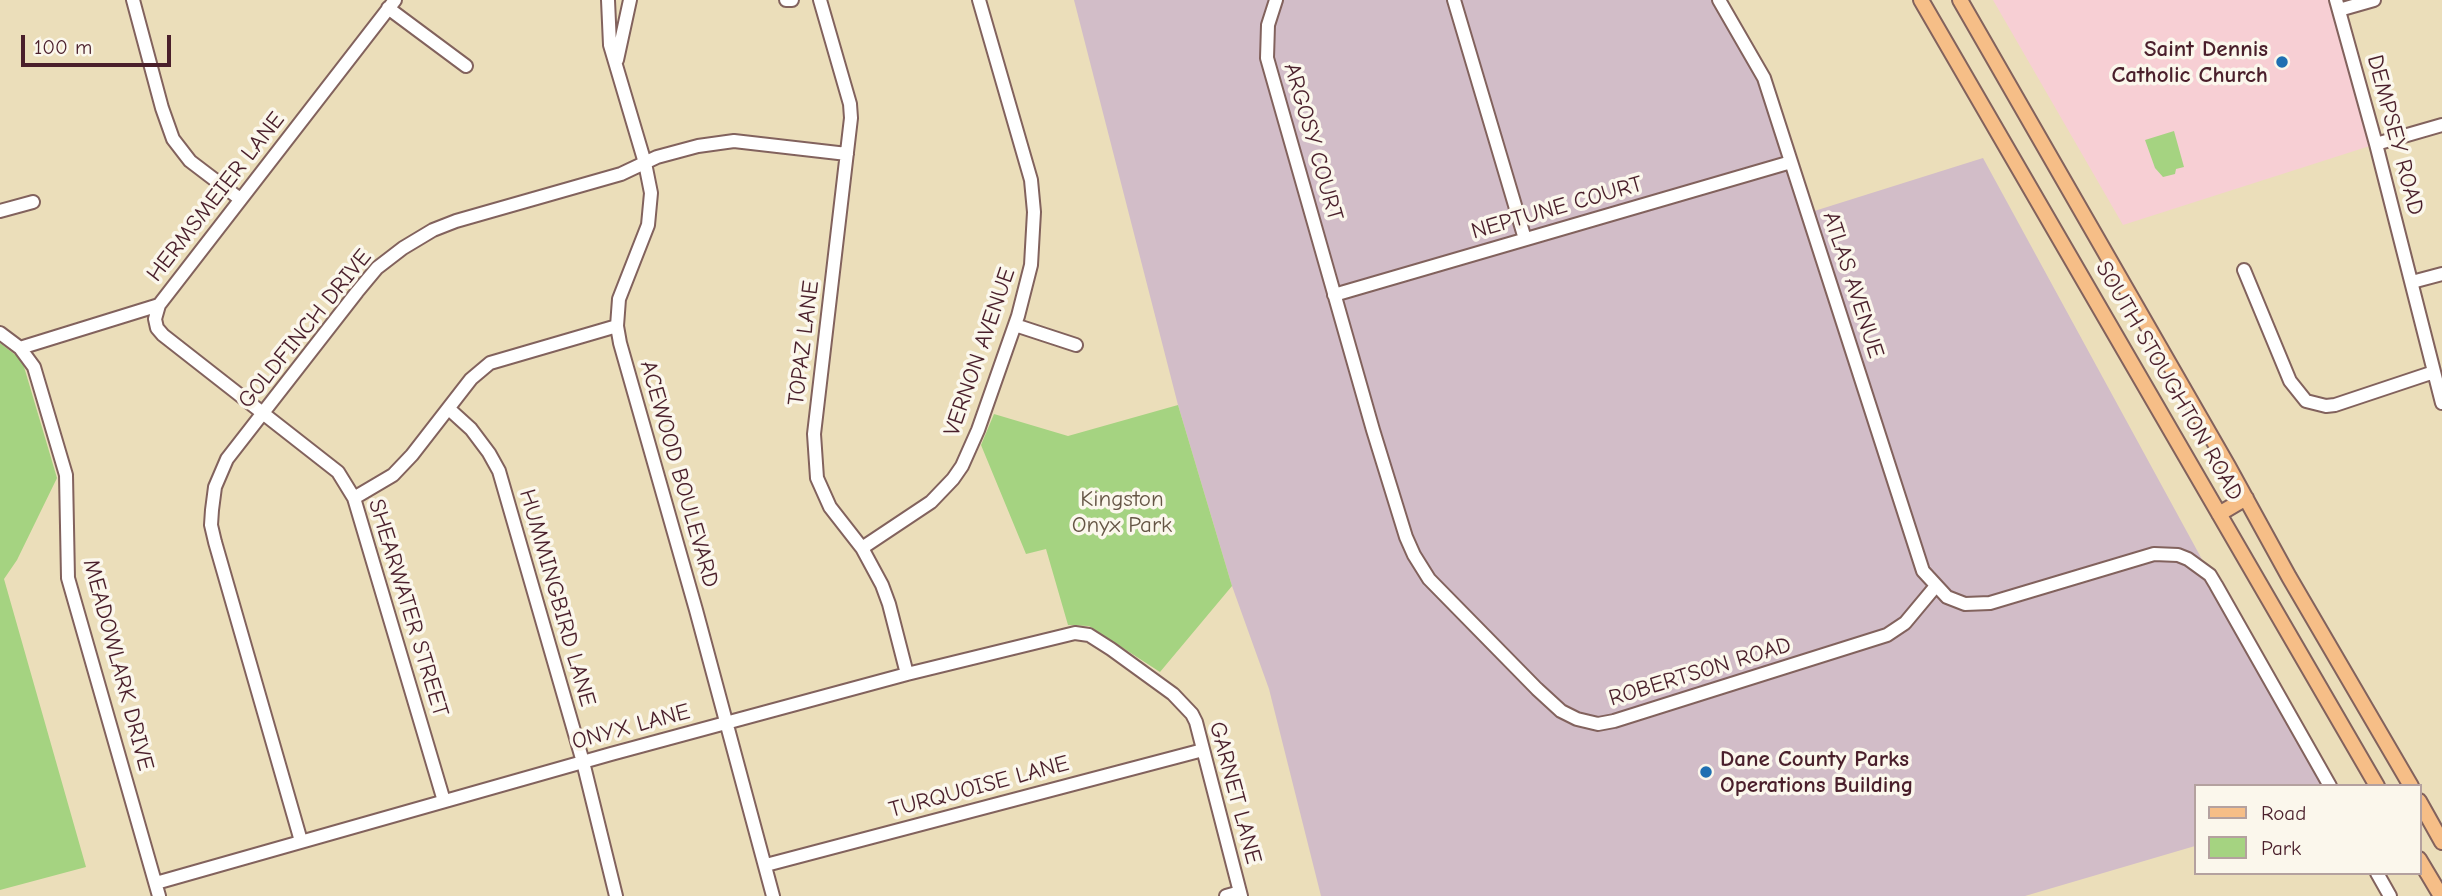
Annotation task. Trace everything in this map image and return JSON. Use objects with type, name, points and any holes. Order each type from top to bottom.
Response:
[{"type":"main road","name":"SOUTH STOUGHTON ROAD","points":[[1921,0],[2376,784]]},
{"type":"main road","name":"SOUTH STOUGHTON ROAD","points":[[1960,0],[2246,498],[2288,577],[2410,784]]},
{"type":"main road","points":[[2219,513],[2246,498]]},
{"type":"main road","points":[[2371,716],[2416,784]]},
{"type":"main road","points":[[2421,792],[2442,823]]},
{"type":"main road","points":[[2421,805],[2442,842]]},
{"type":"main road","points":[[2421,862],[2441,896]]},
{"type":"street","points":[[133,0],[173,139],[190,161],[240,199]]},
{"type":"street","name":"ACEWOOD BOULEVARD","points":[[608,0],[610,45],[645,163],[651,193],[648,225],[619,299],[617,326],[620,343],[728,723],[773,896]]},
{"type":"street","name":"ACEWOOD BOULEVARD","points":[[616,63],[631,0]]},
{"type":"street","points":[[786,0],[792,0]]},
{"type":"street","name":"TOPAZ LANE","points":[[820,0],[850,104],[851,118],[814,434],[814,457],[817,478],[830,507],[862,548],[889,604],[907,674]]},
{"type":"street","name":"VERNON AVENUE","points":[[862,548],[931,502],[962,466],[978,430],[1015,325],[1031,265],[1033,192],[979,0]]},
{"type":"street","name":"ARGOSY COURT","points":[[1276,0],[1268,25],[1267,58],[1334,295]]},
{"type":"street","points":[[1454,0],[1525,239]]},
{"type":"street","name":"ATLAS AVENUE","points":[[1719,0],[1761,73],[1917,556],[1923,571],[1935,587]]},
{"type":"street","points":[[2337,5],[2374,0]]},
{"type":"street","points":[[391,4],[466,66]]},
{"type":"street","name":"HERMSMEIER LANE","points":[[20,348],[159,306],[391,4]]},
{"type":"street","name":"DEMPSEY ROAD","points":[[2337,5],[2376,144],[2442,403]]},
{"type":"street","points":[[2376,144],[2442,125]]},
{"type":"street","name":"GOLDFINCH DRIVE","points":[[301,841],[211,525],[215,487],[227,459],[377,268],[403,248],[456,220],[621,174],[657,157],[718,142],[734,141],[847,154]]},
{"type":"street","name":"NEPTUNE COURT","points":[[1334,295],[1791,162]]},
{"type":"street","points":[[0,211],[33,201]]},
{"type":"street","points":[[2244,270],[2290,381],[2306,401],[2326,406],[2336,405],[2434,372]]},
{"type":"street","points":[[2412,282],[2442,274]]},
{"type":"street","name":"ROBERTSON ROAD","points":[[1334,295],[1373,430],[1414,555],[1430,580],[1537,690],[1565,714],[1590,723],[1614,721],[1887,635],[1905,623],[1935,587]]},
{"type":"street","name":"SHEARWATER STREET","points":[[159,306],[155,319],[157,328],[163,335],[338,472],[354,498],[444,801]]},
{"type":"street","points":[[1015,325],[1076,345]]},
{"type":"street","points":[[354,498],[393,475],[476,373],[490,363],[617,326]]},
{"type":"street","name":"MEADOWLARK DRIVE","points":[[0,333],[20,348],[34,368],[66,475],[68,578],[157,890]]},
{"type":"street","name":"HUMMINGBIRD LANE","points":[[449,409],[471,429],[499,471],[583,762],[616,896]]},
{"type":"street","points":[[1935,587],[1947,597],[1965,604],[1990,603],[2154,554],[2178,555],[2197,564],[2216,585],[2329,784]]},
{"type":"street","name":"ONYX LANE","points":[[157,890],[301,841],[907,674],[1075,633],[1095,638],[1116,653]]},
{"type":"street","name":"GARNET LANE","points":[[1116,653],[1185,705],[1196,722],[1241,894]]},
{"type":"street","name":"TURQUOISE LANE","points":[[766,865],[1203,750]]},
{"type":"street","points":[[2378,875],[2390,896]]},
{"type":"street","points":[[1226,896],[1241,894]]},
{"type":"shaded area","points":[[1074,0],[1719,0],[1761,73],[1808,213],[1983,158],[2216,585],[2329,784],[2194,784],[2194,846],[2025,896],[1321,896],[1269,689],[1232,586],[1178,405]]},
{"type":"shaded area","points":[[1993,0],[2336,0],[2376,144],[2123,225]]},
{"type":"green space","points":[[2174,131],[2184,167],[2176,169],[2175,174],[2163,177],[2155,168],[2145,140]]},
{"type":"green space","points":[[0,343],[22,360],[57,478],[17,560],[4,579],[86,867],[0,890]]},
{"type":"green space","name":"Kingston Onyx Park","points":[[1178,405],[1232,586],[1160,672],[1089,626],[1068,625],[1046,549],[1026,554],[981,445],[994,414],[1068,436]]},
{"type":"place","name":"Saint Dennis Catholic Church","points":[[2282,62]]},
{"type":"place","name":"Dane County Parks Operations Building","points":[[1706,772]]}]
